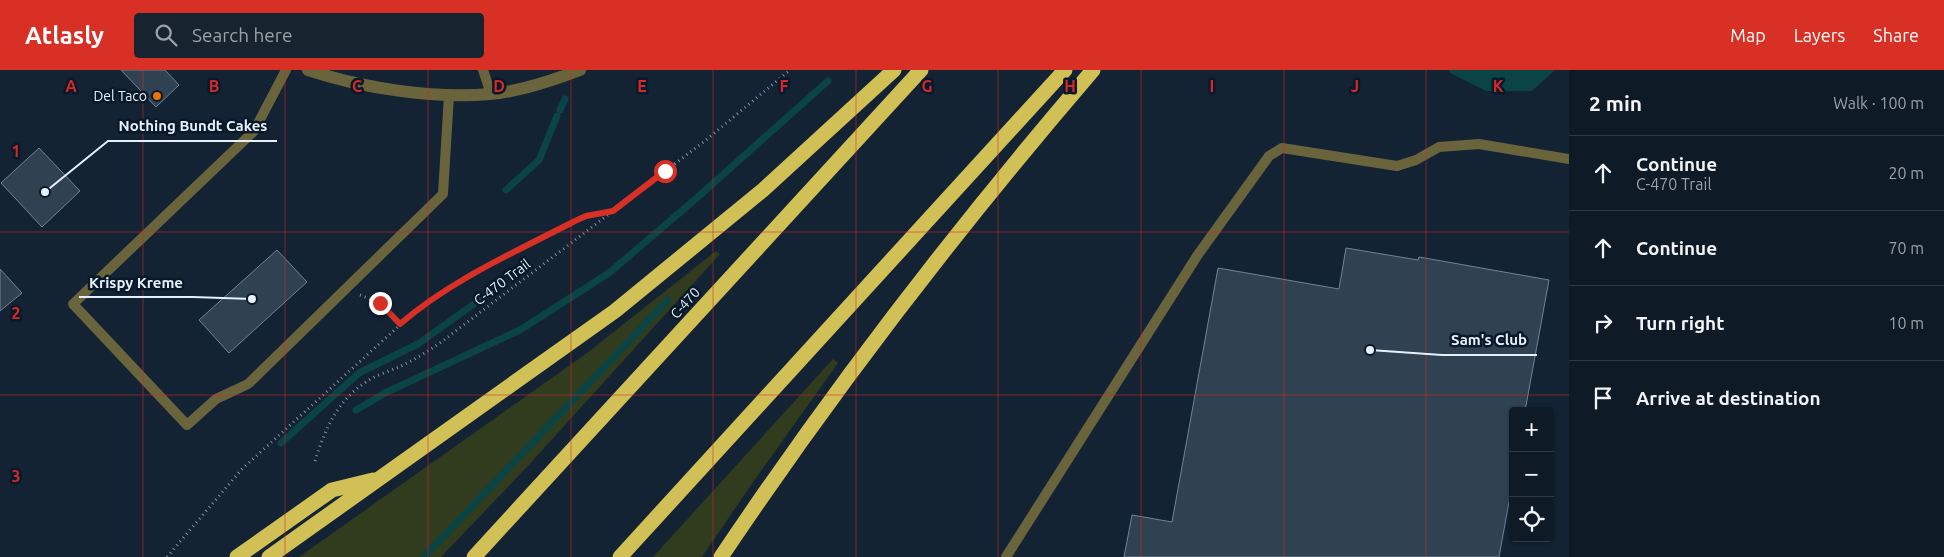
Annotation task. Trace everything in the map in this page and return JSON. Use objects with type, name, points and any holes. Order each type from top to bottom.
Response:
[{"type":"highway","points":[[269,557],[580,338],[645,288],[763,190],[894,70]]},
{"type":"highway","name":"C-470","points":[[474,557],[921,70]]},
{"type":"highway","points":[[620,557],[1065,70]]},
{"type":"highway","points":[[721,557],[868,349],[966,222],[1093,70]]},
{"type":"highway","points":[[237,557],[332,490],[381,478]]},
{"type":"street","points":[[308,70],[334,79],[383,89],[449,95],[491,94],[543,82],[580,70]]},
{"type":"lane","points":[[286,70],[254,131],[73,304],[187,425],[216,399],[248,384],[443,194],[449,95]]},
{"type":"lane","points":[[483,70],[491,94]]},
{"type":"lane","points":[[1006,557],[1198,256],[1269,156],[1282,148],[1397,166],[1416,160],[1439,147],[1479,144],[1569,160]]},
{"type":"path","name":"C-470 Trail","points":[[315,461],[328,424],[339,407],[367,381],[411,362],[430,350],[711,136],[790,70]]},
{"type":"path","points":[[167,557],[242,469],[400,324],[425,304],[471,275],[575,221],[586,216],[613,211]]},
{"type":"path","points":[[355,293],[380,303],[400,324]]},
{"type":"shaded area","points":[[1448,70],[1555,70],[1532,91],[1486,91],[1450,73]]},
{"type":"shaded area","points":[[716,251],[720,254],[526,468],[441,557],[299,557],[587,353]]},
{"type":"shaded area","points":[[833,359],[838,363],[702,557],[653,557]]},
{"type":"building","name":"Del Taco","points":[[121,70],[165,70],[179,85],[156,107]]},
{"type":"building","points":[[39,148],[80,191],[42,227],[1,183]]},
{"type":"building","points":[[1346,248],[1418,260],[1419,257],[1549,280],[1526,407],[1509,407],[1509,502],[1499,557],[1124,557],[1132,515],[1172,522],[1218,268],[1339,289]]},
{"type":"building","points":[[277,250],[307,282],[229,353],[199,320]]},
{"type":"building","points":[[0,269],[22,293],[0,311]]},
{"type":"waterway","points":[[356,410],[385,393],[520,330],[609,273],[828,81]]},
{"type":"waterway","points":[[560,110],[565,99]]},
{"type":"waterway","points":[[506,190],[539,160],[557,116]]},
{"type":"waterway","points":[[281,443],[359,373],[418,344],[499,286]]},
{"type":"waterway","points":[[424,557],[668,300]]},
{"type":"place","name":"Del Taco","points":[[157,96]]},
{"type":"place","name":"Nothing Bundt Cakes","points":[[45,192]]},
{"type":"place","name":"Krispy Kreme","points":[[252,299]]},
{"type":"place","name":"Sam's Club","points":[[1370,350]]},
{"type":"route","points":[[380,303],[400,324],[425,304],[471,275],[586,216],[613,211],[665,171]]}]
